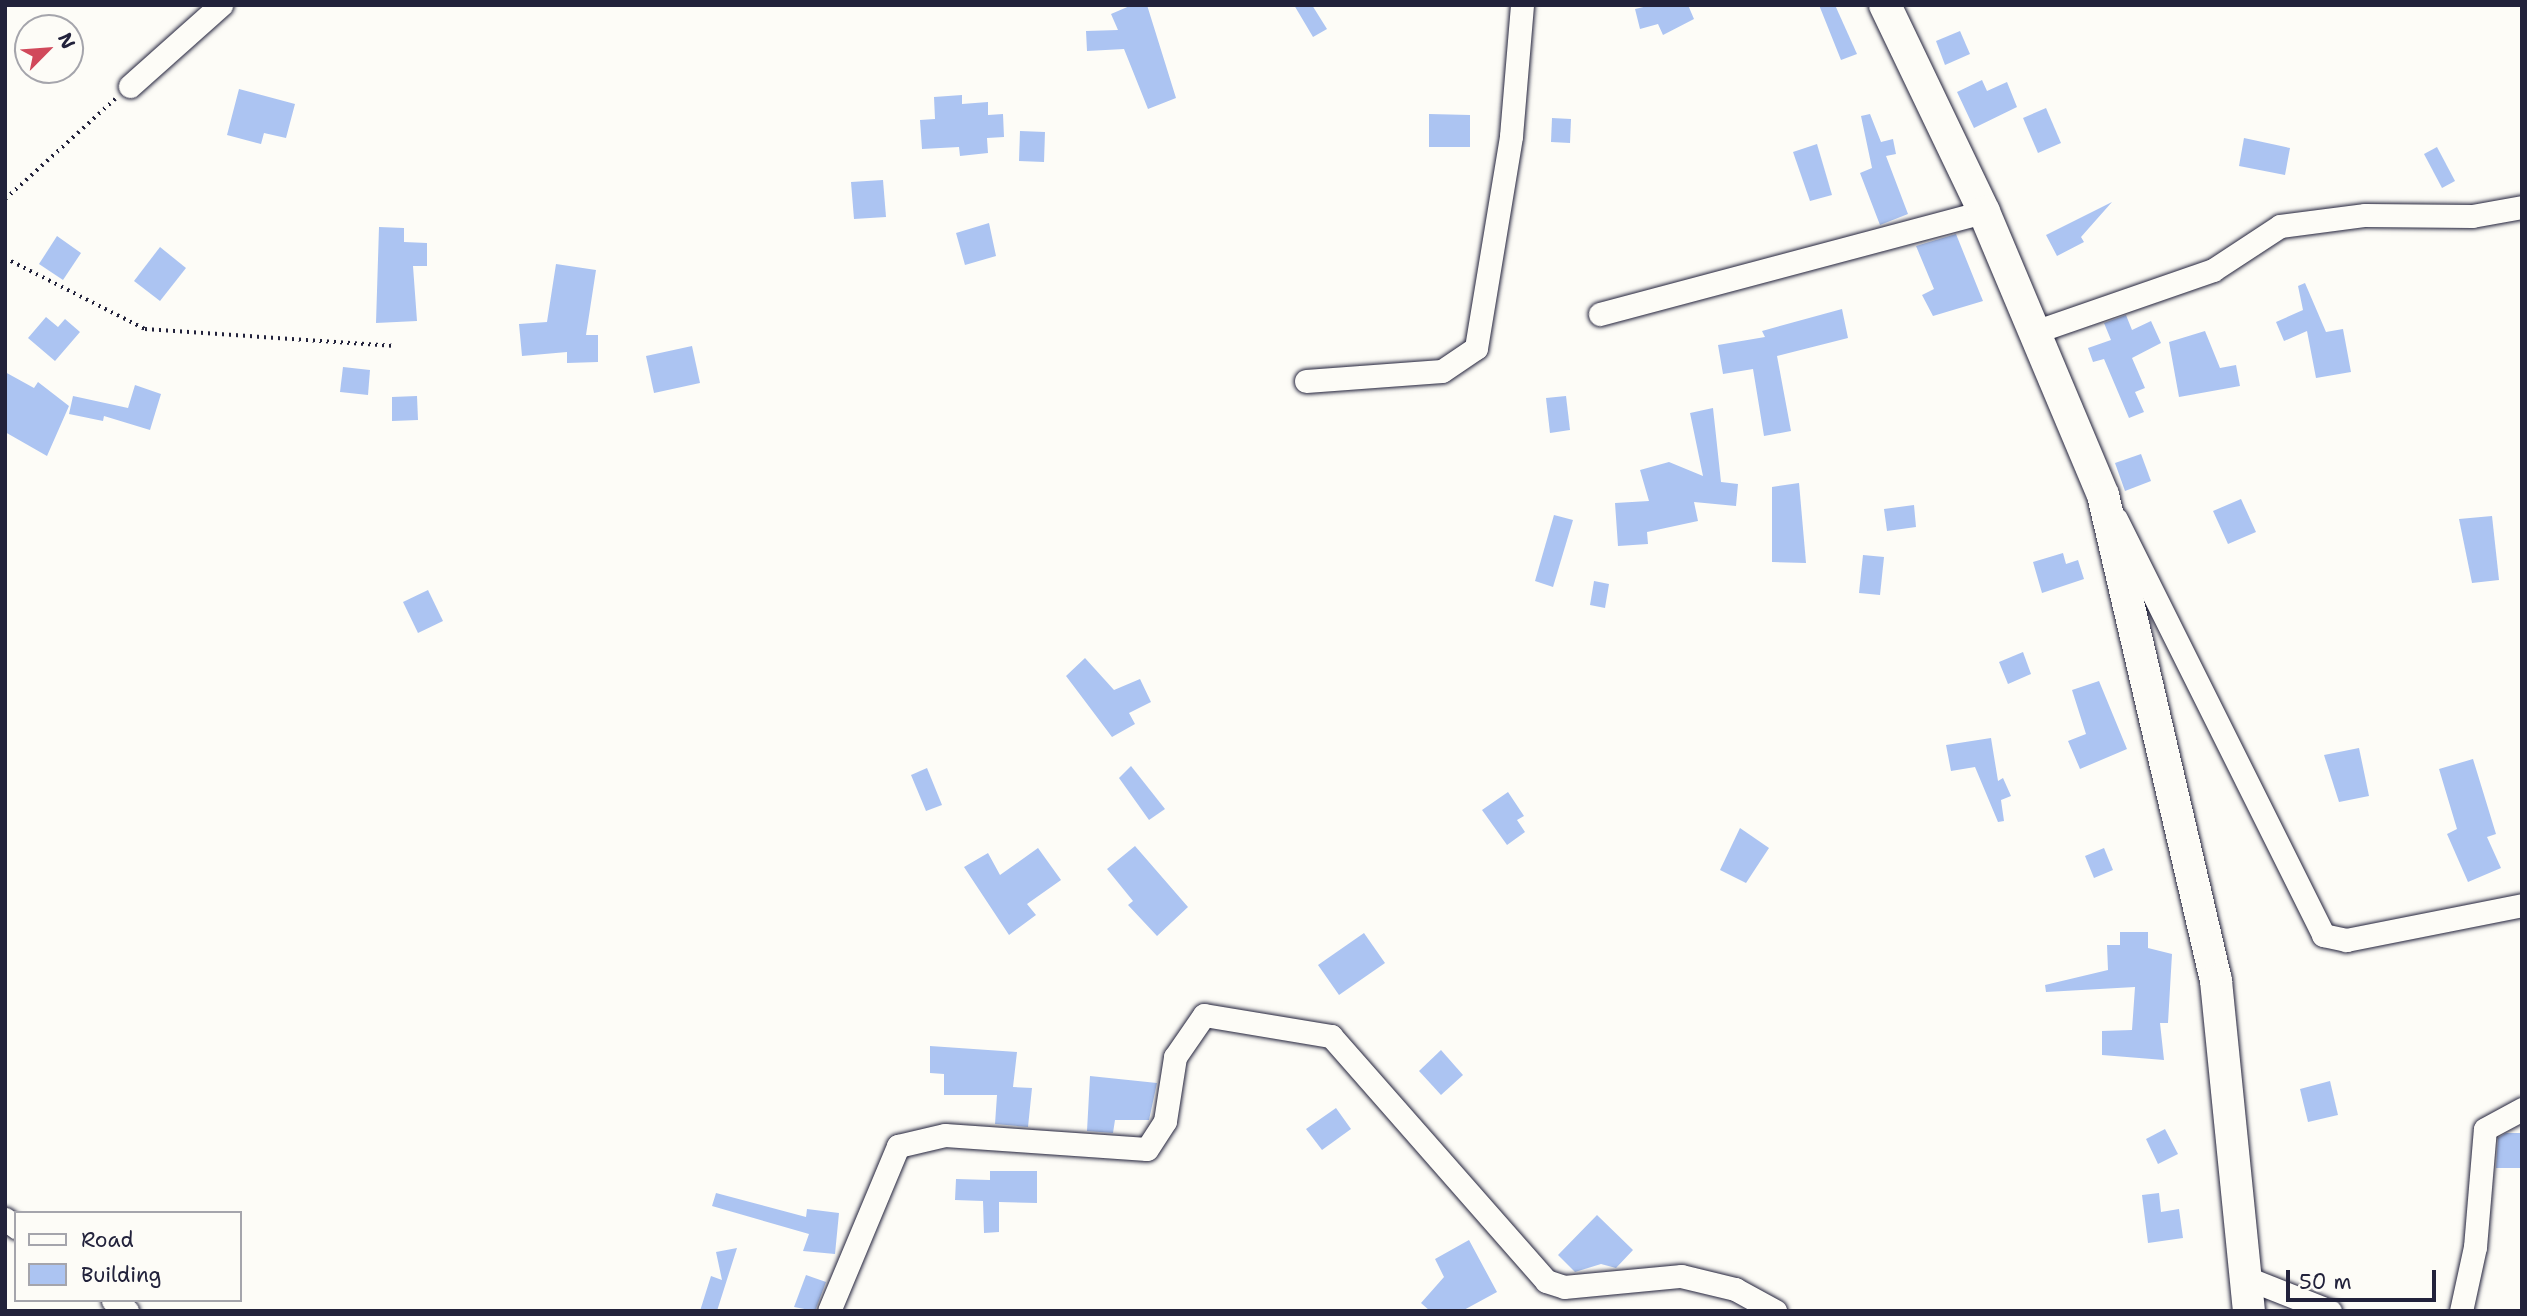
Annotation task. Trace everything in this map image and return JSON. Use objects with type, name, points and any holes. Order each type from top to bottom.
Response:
[{"type":"street","points":[[130,86],[220,5]]},
{"type":"street","points":[[1306,382],[1442,371],[1476,348],[1511,136],[1522,5]]},
{"type":"street","points":[[1885,5],[1984,212],[2104,495],[2323,935],[2346,940],[2522,905]]},
{"type":"street","points":[[2036,331],[2213,270],[2280,226],[2365,215],[2472,216],[2522,207]]},
{"type":"street","points":[[1600,314],[1984,212]]},
{"type":"street","points":[[2104,495],[2216,981],[2249,1279],[2249,1311]]},
{"type":"street","points":[[829,1311],[898,1146],[944,1135],[1147,1149],[1165,1121],[1175,1057],[1205,1015],[1331,1036],[1546,1281],[1564,1287],[1681,1276],[1735,1289],[1775,1311]]},
{"type":"street","points":[[2461,1311],[2475,1247],[2485,1129],[2522,1109]]},
{"type":"street","points":[[2249,1279],[2330,1311]]},
{"type":"path","points":[[5,199],[130,86]]},
{"type":"path","points":[[5,258],[145,330],[395,346]]},
{"type":"building","points":[[1132,5],[1147,5],[1176,98],[1148,109],[1124,49],[1087,51],[1086,31],[1118,30],[1111,14]]},
{"type":"building","points":[[1294,5],[1312,5],[1327,29],[1313,37]]},
{"type":"building","points":[[1652,5],[1688,5],[1694,19],[1663,35],[1658,24],[1640,29],[1635,9]]},
{"type":"building","points":[[1819,5],[1835,5],[1857,54],[1841,60]]},
{"type":"building","points":[[1960,31],[1970,54],[1945,65],[1936,41]]},
{"type":"building","points":[[1982,80],[1987,91],[2007,82],[2017,107],[1974,128],[1957,92]]},
{"type":"building","points":[[239,89],[295,104],[286,138],[264,133],[261,144],[227,135]]},
{"type":"building","points":[[962,95],[962,104],[988,102],[988,115],[1003,114],[1004,137],[987,138],[988,153],[960,156],[959,147],[922,149],[920,120],[935,119],[934,97]]},
{"type":"building","points":[[2046,108],[2061,143],[2038,153],[2023,118]]},
{"type":"building","points":[[1429,114],[1470,115],[1470,147],[1429,147]]},
{"type":"building","points":[[1870,114],[1881,142],[1893,139],[1896,154],[1886,156],[1908,214],[1880,225],[1860,173],[1872,168],[1861,116]]},
{"type":"building","points":[[1552,118],[1571,119],[1570,143],[1551,142]]},
{"type":"building","points":[[1020,131],[1045,132],[1044,162],[1019,161]]},
{"type":"building","points":[[2244,138],[2290,148],[2285,175],[2239,166]]},
{"type":"building","points":[[1817,144],[1832,195],[1810,201],[1793,152]]},
{"type":"building","points":[[2437,147],[2455,181],[2442,188],[2424,154]]},
{"type":"building","points":[[883,180],[886,217],[854,219],[851,182]]},
{"type":"building","points":[[2112,202],[2081,237],[2084,242],[2057,256],[2046,235]]},
{"type":"building","points":[[989,223],[996,256],[965,265],[956,233]]},
{"type":"building","points":[[379,227],[404,228],[404,242],[427,243],[427,266],[413,266],[417,321],[376,323]]},
{"type":"building","points":[[1956,234],[1983,301],[1933,316],[1922,295],[1934,289],[1916,246]]},
{"type":"building","points":[[57,236],[81,253],[63,280],[39,264]]},
{"type":"building","points":[[160,247],[186,268],[160,301],[134,281]]},
{"type":"building","points":[[556,264],[596,270],[586,335],[598,335],[598,362],[567,363],[567,352],[522,356],[519,324],[547,322]]},
{"type":"building","points":[[2305,283],[2326,332],[2343,329],[2351,372],[2316,378],[2307,331],[2284,341],[2276,322],[2303,310],[2298,286]]},
{"type":"building","points":[[1842,309],[1848,338],[1777,356],[1791,431],[1764,436],[1753,369],[1723,374],[1718,345],[1765,337],[1762,331]]},
{"type":"building","points":[[2126,315],[2132,330],[2151,321],[2161,343],[2132,358],[2145,388],[2135,392],[2144,412],[2129,418],[2104,359],[2093,362],[2088,348],[2111,340],[2104,323]]},
{"type":"building","points":[[46,317],[58,327],[65,319],[80,332],[55,361],[28,338]]},
{"type":"building","points":[[2205,331],[2220,368],[2236,365],[2240,386],[2179,397],[2169,342]]},
{"type":"building","points":[[692,346],[700,383],[654,393],[646,356]]},
{"type":"building","points":[[343,367],[370,370],[368,395],[340,392]]},
{"type":"building","points":[[5,372],[34,388],[38,382],[69,406],[47,456],[5,432]]},
{"type":"building","points":[[135,385],[161,394],[150,430],[104,416],[103,421],[69,414],[73,396],[128,408]]},
{"type":"building","points":[[417,396],[418,420],[392,421],[392,397]]},
{"type":"building","points":[[1566,396],[1570,430],[1550,433],[1546,398]]},
{"type":"building","points":[[1713,408],[1721,482],[1738,484],[1736,506],[1694,502],[1698,521],[1647,532],[1648,544],[1618,546],[1615,503],[1649,501],[1640,470],[1669,462],[1703,476],[1690,413]]},
{"type":"building","points":[[2141,454],[2151,481],[2125,491],[2115,463]]},
{"type":"building","points":[[1799,483],[1806,563],[1772,562],[1772,487]]},
{"type":"building","points":[[2241,499],[2256,532],[2228,544],[2213,511]]},
{"type":"building","points":[[1914,505],[1916,527],[1887,531],[1884,509]]},
{"type":"building","points":[[1554,515],[1573,520],[1553,587],[1535,581]]},
{"type":"building","points":[[2492,516],[2499,580],[2472,583],[2459,519]]},
{"type":"building","points":[[2063,553],[2066,564],[2078,560],[2084,579],[2042,593],[2033,562]]},
{"type":"building","points":[[1863,555],[1884,557],[1880,595],[1859,593]]},
{"type":"building","points":[[1594,581],[1609,584],[1605,608],[1590,605]]},
{"type":"building","points":[[428,590],[443,621],[418,633],[403,602]]},
{"type":"building","points":[[2023,652],[2031,674],[2008,684],[1999,662]]},
{"type":"building","points":[[1085,658],[1114,690],[1140,679],[1151,702],[1129,713],[1135,724],[1112,737],[1066,676]]},
{"type":"building","points":[[2099,681],[2127,749],[2080,769],[2068,741],[2086,734],[2072,690]]},
{"type":"building","points":[[1991,738],[1998,781],[2003,778],[2011,796],[2001,800],[2004,821],[1998,822],[1975,767],[1951,771],[1946,745]]},
{"type":"building","points":[[2359,748],[2369,796],[2339,802],[2324,755]]},
{"type":"building","points":[[2473,759],[2496,834],[2487,837],[2501,868],[2468,882],[2447,834],[2457,829],[2439,769]]},
{"type":"building","points":[[1131,766],[1165,809],[1149,820],[1119,778]]},
{"type":"building","points":[[927,768],[942,805],[926,811],[911,775]]},
{"type":"building","points":[[1508,792],[1524,816],[1517,820],[1525,832],[1507,845],[1482,810]]},
{"type":"building","points":[[1740,828],[1769,848],[1746,883],[1720,870]]},
{"type":"building","points":[[1135,846],[1188,907],[1157,936],[1128,905],[1133,901],[1107,869]]},
{"type":"building","points":[[1038,848],[1061,880],[1027,904],[1036,915],[1009,935],[964,867],[988,853],[1000,875]]},
{"type":"building","points":[[2104,848],[2113,870],[2094,878],[2085,856]]},
{"type":"building","points":[[2120,932],[2148,932],[2148,948],[2172,954],[2168,1023],[2160,1023],[2164,1060],[2102,1055],[2102,1031],[2132,1030],[2135,987],[2046,992],[2045,985],[2108,970],[2107,945],[2120,945]]},
{"type":"building","points":[[1364,933],[1385,963],[1339,995],[1318,965]]},
{"type":"building","points":[[930,1046],[1017,1052],[1013,1087],[1032,1088],[1028,1127],[995,1124],[997,1095],[944,1095],[944,1074],[930,1073]]},
{"type":"building","points":[[1441,1050],[1463,1075],[1441,1095],[1419,1071]]},
{"type":"building","points":[[1090,1076],[1157,1083],[1149,1120],[1115,1120],[1113,1133],[1087,1131]]},
{"type":"building","points":[[2330,1081],[2338,1115],[2308,1122],[2300,1089]]},
{"type":"building","points":[[1336,1108],[1351,1129],[1322,1150],[1306,1129]]},
{"type":"building","points":[[2165,1129],[2178,1154],[2158,1164],[2146,1139]]},
{"type":"building","points":[[2506,1133],[2522,1133],[2522,1168],[2496,1168],[2498,1138]]},
{"type":"building","points":[[990,1171],[1037,1171],[1037,1203],[999,1202],[999,1232],[984,1233],[983,1201],[955,1200],[956,1179],[990,1180]]},
{"type":"building","points":[[716,1193],[806,1217],[807,1209],[839,1213],[835,1254],[803,1251],[809,1234],[712,1206]]},
{"type":"building","points":[[2159,1193],[2161,1212],[2179,1209],[2183,1238],[2148,1243],[2142,1195]]},
{"type":"building","points":[[1597,1215],[1633,1250],[1616,1268],[1601,1264],[1575,1272],[1558,1255]]},
{"type":"building","points":[[1469,1240],[1497,1292],[1462,1311],[1430,1311],[1421,1303],[1444,1277],[1435,1259]]},
{"type":"building","points":[[737,1248],[717,1311],[700,1311],[711,1276],[722,1280],[716,1252]]},
{"type":"building","points":[[806,1275],[826,1282],[815,1311],[794,1307]]}]
